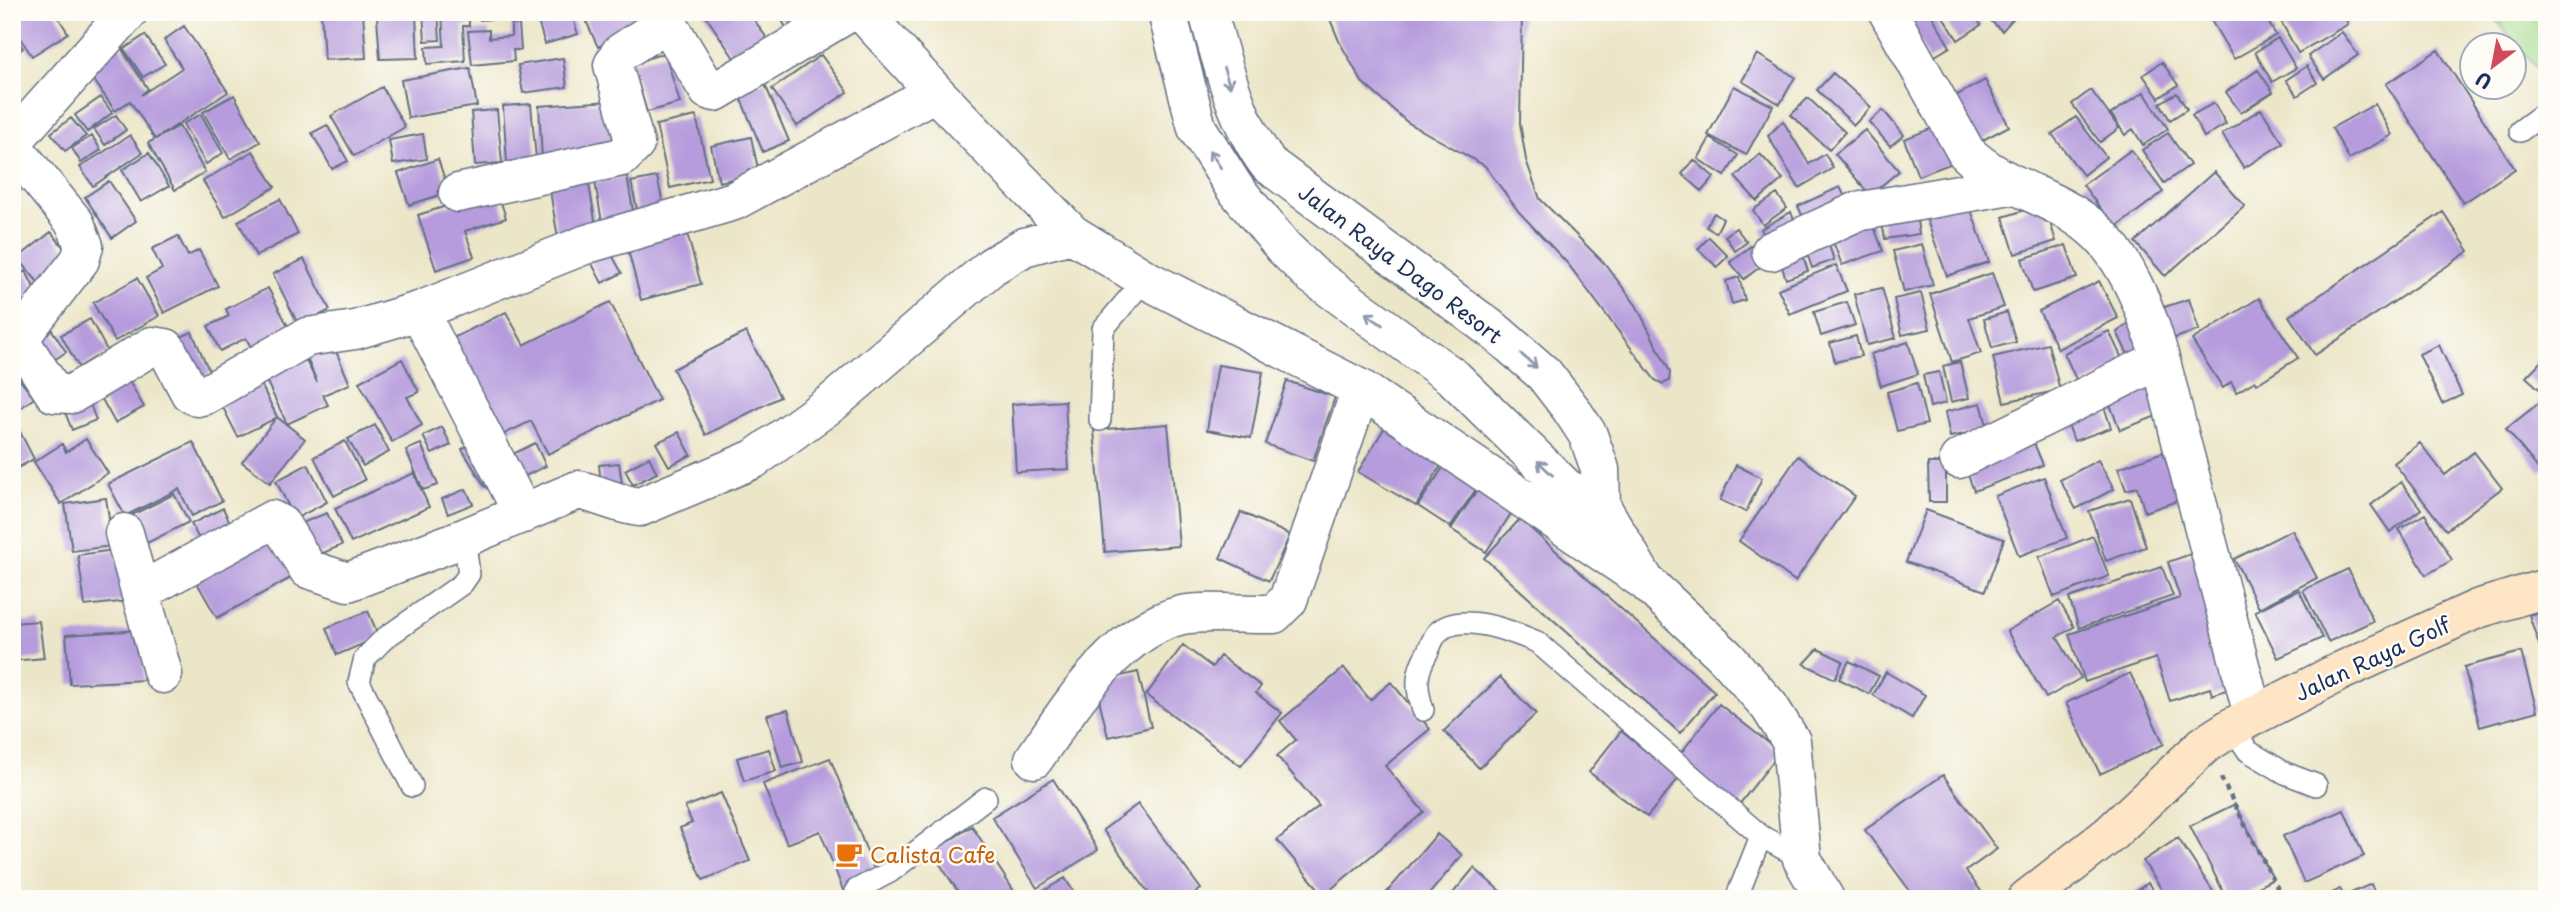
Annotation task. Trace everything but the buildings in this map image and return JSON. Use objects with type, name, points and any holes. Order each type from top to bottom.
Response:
[{"type":"street","points":[[128,12],[12,144],[75,223],[84,246],[80,260],[16,341],[54,393],[72,394],[152,346],[160,346],[166,348],[190,393],[197,397],[307,337],[355,330],[419,311],[587,244],[734,201],[935,92]]},
{"type":"street","points":[[458,193],[622,157],[631,152],[635,144],[613,65],[620,53],[674,17],[708,90],[715,92],[850,12]]},
{"type":"street","points":[[862,12],[1072,234],[1145,279],[1361,389],[1645,581]]},
{"type":"street","points":[[1167,12],[1197,128],[1234,187],[1284,248],[1312,275],[1454,378],[1566,488],[1601,506]]},
{"type":"street","name":"Jalan Raya Dago Resort","points":[[1208,12],[1232,93],[1258,152],[1268,164],[1435,285],[1544,374],[1588,435],[1600,469],[1601,506],[1645,581],[1727,656],[1769,706],[1791,741],[1802,859],[1825,899]]},
{"type":"street","points":[[1888,12],[1966,152],[1984,170],[2010,185],[2045,198],[2083,218],[2106,243],[2135,290],[2159,359],[2230,729]]},
{"type":"street","points":[[1771,251],[1856,212],[2010,185]]},
{"type":"street","points":[[140,592],[272,520],[281,525],[309,569],[348,582],[464,538],[578,490],[640,508],[754,460],[833,402],[992,266],[1024,247],[1072,234]]},
{"type":"street","points":[[419,311],[523,514]]},
{"type":"street","points":[[1959,459],[2159,359]]},
{"type":"street","points":[[1034,759],[1105,663],[1149,630],[1182,615],[1274,614],[1288,600],[1361,389]]},
{"type":"street","points":[[124,533],[163,674]]},
{"type":"street","name":"Jalan Raya Golf","points":[[2027,899],[2109,835],[2230,729],[2477,609],[2547,588]]},
{"type":"lane","points":[[2520,131],[2547,111]]},
{"type":"lane","points":[[1100,421],[1103,329],[1145,279]]},
{"type":"lane","points":[[412,786],[359,682],[365,658],[385,638],[462,584],[468,574],[464,538]]},
{"type":"lane","points":[[1423,710],[1416,686],[1419,666],[1438,632],[1452,625],[1480,624],[1507,629],[1537,642],[1761,836],[1802,859]]},
{"type":"lane","points":[[2230,729],[2248,751],[2286,773],[2316,785]]},
{"type":"lane","points":[[851,896],[890,872],[986,798]]},
{"type":"lane","points":[[1736,899],[1761,836]]},
{"type":"path","points":[[2230,729],[2283,899]]},
{"type":"green space","points":[[2489,12],[2547,12],[2547,79],[2528,57],[2528,32],[2506,32]]},
{"type":"place","name":"Calista Cafe","points":[[849,854]]}]
